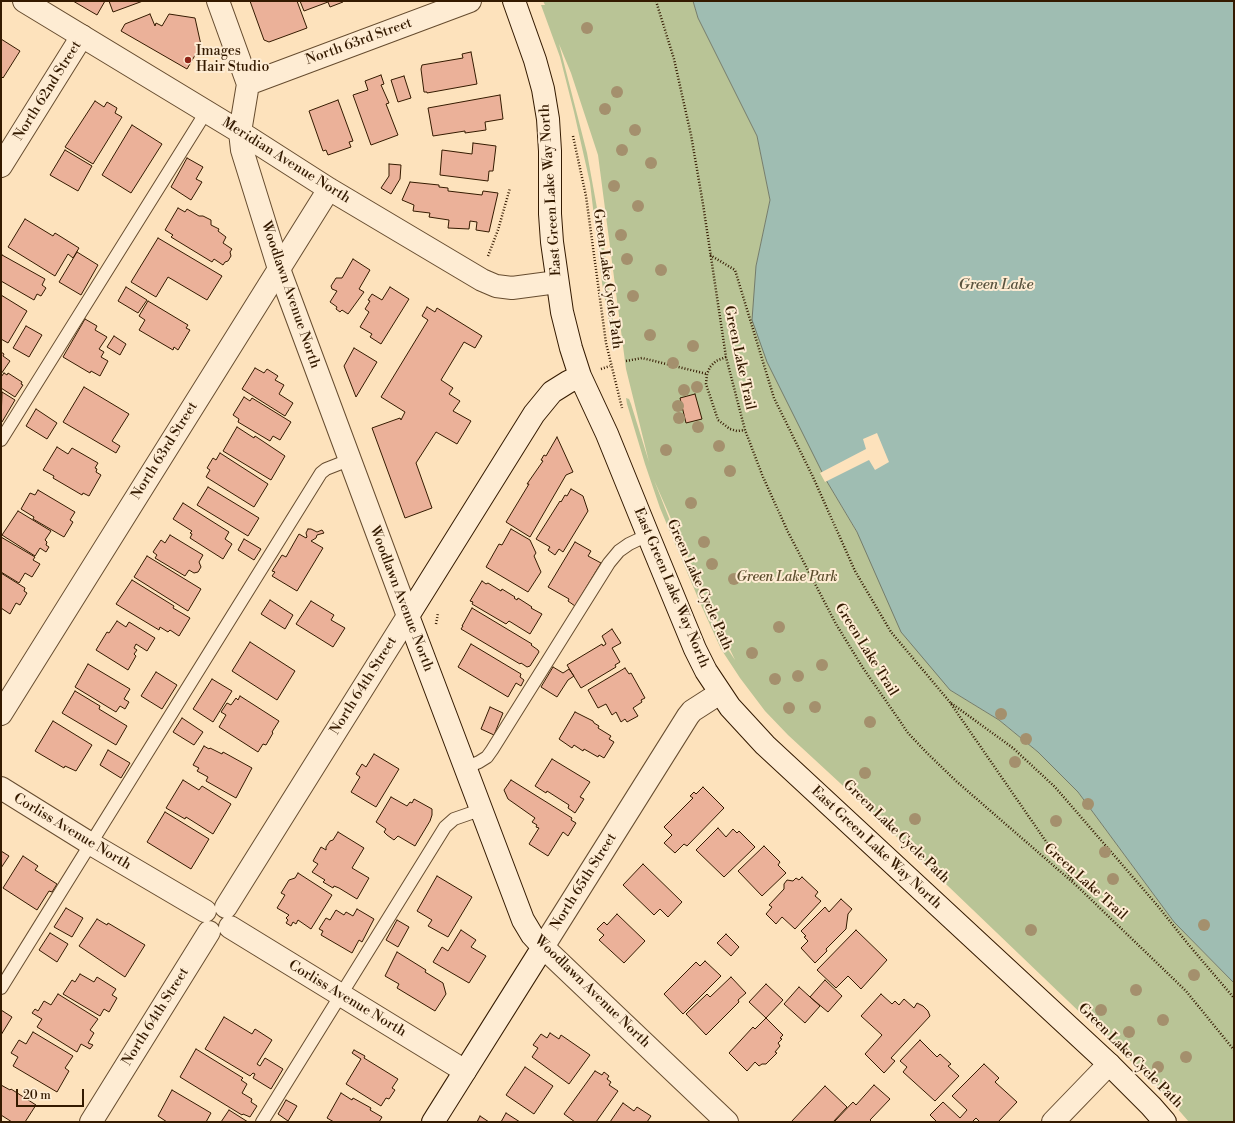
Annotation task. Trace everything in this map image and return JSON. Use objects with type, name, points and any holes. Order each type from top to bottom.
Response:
[{"type":"street","name":"Meridian Avenue North","points":[[24,1],[240,132],[329,189],[482,280],[496,286],[512,288],[557,282]]},
{"type":"street","name":"Woodlawn Avenue North","points":[[218,1],[248,84],[240,132],[242,150],[279,269],[480,810],[523,920],[532,935],[543,947],[727,1122]]},
{"type":"street","name":"North 63rd Street","points":[[248,84],[470,1]]},
{"type":"street","name":"East Green Lake Way North","points":[[514,1],[535,60],[543,89],[548,119],[550,151],[550,214],[557,282],[571,348],[580,376],[607,434],[695,649],[720,693],[745,724],[765,745],[1108,1064],[1151,1106],[1165,1122]]},
{"type":"street","name":"North 62nd Street","points":[[1,166],[82,36]]},
{"type":"street","name":"North 63rd Street","points":[[1,714],[329,189]]},
{"type":"street","name":"North 64th Street","points":[[91,1122],[534,414],[552,392],[580,376]]},
{"type":"street","name":"North 65th Street","points":[[433,1122],[692,710],[720,693]]},
{"type":"street","name":"Corliss Avenue North","points":[[1,788],[90,844],[465,1071]]},
{"type":"street","points":[[1053,1122],[1108,1064]]},
{"type":"lane","points":[[1,440],[206,112]]},
{"type":"lane","points":[[1,988],[322,473],[326,469],[349,460]]},
{"type":"lane","points":[[465,768],[487,757],[492,750],[609,563],[624,547],[648,535]]},
{"type":"lane","points":[[262,1122],[444,828],[454,819],[480,810]]},
{"type":"path","name":"Green Lake Trail","points":[[656,1],[674,58],[689,127],[703,204],[726,357],[745,430],[763,477],[788,532],[836,624],[863,668],[904,727],[927,753],[956,781],[1077,886],[1186,991],[1234,1050]]},
{"type":"path","name":"Green Lake Cycle Path","points":[[572,131],[586,196],[610,366],[623,412]]},
{"type":"path","points":[[488,256],[498,230],[510,188]]},
{"type":"path","points":[[710,255],[735,270],[774,398],[813,477],[855,571],[891,632],[949,701],[1077,886]]},
{"type":"path","points":[[726,357],[716,361],[707,374],[706,384],[718,420],[730,429],[737,431],[745,430]]},
{"type":"path","points":[[626,361],[642,358],[707,374]]},
{"type":"path","points":[[437,630],[436,624],[438,610]]},
{"type":"path","points":[[949,701],[1013,748],[1055,787],[1157,905],[1234,998]]},
{"type":"green space","name":"Green Lake Park","points":[[543,1],[693,1],[698,18],[757,136],[770,200],[756,266],[817,461],[826,480],[950,690],[999,720],[1038,752],[1078,792],[1174,922],[1234,983],[1234,1122],[1189,1122],[1163,1092],[853,795],[788,735],[765,711],[740,678],[721,649],[660,508],[627,404],[626,398],[629,399],[631,404],[649,462],[626,369],[598,155],[571,73],[559,44],[587,153],[595,197],[605,253],[614,327],[611,333],[602,283],[590,183],[560,57],[541,5],[545,5]],"holes":[[[654,480],[735,660],[727,648],[708,610]]]},
{"type":"water","name":"Green Lake","points":[[693,1],[1234,1],[1234,983],[1174,922],[1078,792],[1038,752],[999,720],[950,690],[901,632],[857,532],[826,480],[767,362],[752,320],[756,266],[770,200],[757,136],[698,18]]},
{"type":"pier","points":[[877,433],[889,462],[875,470],[869,460],[825,482],[820,473],[866,449],[863,439]]},
{"type":"building","points":[[73,1],[105,1],[97,15]]},
{"type":"building","points":[[109,1],[143,1],[113,12]]},
{"type":"building","points":[[250,1],[297,1],[307,28],[269,42],[264,40]]},
{"type":"building","points":[[300,1],[343,2],[330,7],[328,2],[304,11]]},
{"type":"building","points":[[150,14],[155,26],[156,23],[162,26],[169,14],[195,18],[201,45],[187,69],[121,31],[125,24]]},
{"type":"building","points":[[1,39],[20,51],[3,78],[1,76]]},
{"type":"building","points":[[471,52],[477,84],[427,93],[424,92],[421,69],[422,65],[463,58],[462,54]]},
{"type":"building","points":[[381,75],[384,84],[381,85],[389,103],[386,104],[398,135],[371,145],[353,95],[368,90],[365,81]]},
{"type":"building","points":[[404,76],[411,98],[398,102],[391,80]]},
{"type":"building","points":[[500,95],[503,119],[485,122],[486,130],[465,133],[465,131],[433,136],[428,108]]},
{"type":"building","points":[[338,100],[353,141],[349,142],[351,147],[328,155],[326,150],[323,151],[309,111]]},
{"type":"building","points":[[95,101],[104,107],[107,102],[117,108],[115,113],[122,117],[93,164],[65,147]]},
{"type":"building","points":[[132,125],[162,144],[131,193],[102,175]]},
{"type":"building","points":[[473,143],[496,146],[493,171],[489,171],[488,181],[440,175],[442,150],[472,154]]},
{"type":"building","points":[[65,150],[92,166],[78,191],[50,175]]},
{"type":"building","points":[[187,158],[203,167],[196,179],[202,182],[191,200],[171,187]]},
{"type":"building","points":[[389,164],[401,165],[400,179],[391,194],[381,188],[389,176]]},
{"type":"building","points":[[410,182],[439,185],[439,187],[448,188],[448,191],[482,195],[483,191],[498,193],[489,232],[476,230],[477,222],[470,221],[469,229],[448,228],[449,220],[429,217],[430,213],[413,211],[414,205],[402,200]]},
{"type":"building","points":[[178,208],[185,212],[187,209],[199,216],[203,216],[211,220],[211,225],[219,229],[218,231],[226,237],[223,243],[232,249],[230,252],[231,256],[228,261],[223,265],[214,259],[212,262],[171,237],[173,235],[165,230]]},
{"type":"building","points":[[25,219],[53,236],[55,233],[79,248],[73,258],[68,254],[55,276],[8,247]]},
{"type":"building","points":[[158,238],[222,276],[207,300],[168,277],[156,297],[131,282]]},
{"type":"building","points":[[77,252],[98,265],[81,295],[59,282]]},
{"type":"building","points":[[2,255],[45,279],[42,285],[46,288],[41,296],[37,294],[34,300],[1,281]]},
{"type":"building","points":[[353,259],[370,270],[359,289],[364,292],[348,314],[342,310],[340,312],[336,309],[337,307],[330,302],[337,291],[332,289],[331,286],[336,278],[342,278]]},
{"type":"building","points":[[126,287],[147,300],[138,313],[118,301]]},
{"type":"building","points":[[390,287],[409,299],[381,344],[370,337],[372,334],[360,327],[369,312],[365,309],[372,294],[382,300]]},
{"type":"building","points":[[1,295],[27,311],[8,343],[1,339]]},
{"type":"building","points":[[148,301],[188,325],[186,328],[190,330],[178,350],[174,347],[173,350],[139,330],[145,320],[139,316]]},
{"type":"building","points":[[427,307],[435,312],[437,308],[482,336],[475,348],[464,342],[441,380],[453,388],[449,394],[460,401],[453,411],[471,421],[457,444],[436,432],[416,463],[432,508],[405,518],[372,428],[400,418],[401,420],[405,412],[381,397],[428,320],[422,316]]},
{"type":"building","points":[[85,319],[97,326],[95,330],[107,337],[99,349],[104,352],[101,357],[108,361],[100,376],[91,371],[90,373],[63,357]]},
{"type":"building","points":[[26,326],[42,335],[29,357],[13,348]]},
{"type":"building","points":[[114,336],[126,344],[120,355],[107,347]]},
{"type":"building","points":[[354,348],[377,362],[356,397],[344,366]]},
{"type":"building","points":[[1,352],[4,354],[3,356],[10,361],[1,374]]},
{"type":"building","points":[[255,368],[264,373],[267,369],[278,376],[275,380],[284,385],[279,394],[293,403],[285,416],[242,389]]},
{"type":"building","points":[[4,373],[7,375],[8,373],[22,382],[21,384],[23,385],[15,397],[1,388],[1,377]]},
{"type":"building","points":[[84,387],[129,414],[112,441],[120,446],[116,453],[63,422]]},
{"type":"building","points":[[2,392],[15,400],[2,422],[1,421]]},
{"type":"building","points":[[695,394],[702,419],[686,423],[680,398]]},
{"type":"building","points":[[244,397],[250,401],[252,398],[291,422],[280,440],[273,436],[270,441],[238,422],[239,419],[233,415]]},
{"type":"building","points":[[36,409],[57,423],[47,439],[26,426]]},
{"type":"building","points":[[237,427],[254,438],[255,436],[285,456],[271,480],[223,451]]},
{"type":"building","points":[[557,437],[573,472],[566,475],[530,537],[506,522],[529,484],[527,484],[543,461],[541,460],[544,455],[546,456]]},
{"type":"building","points":[[57,447],[68,454],[72,448],[98,463],[95,468],[97,469],[96,472],[101,475],[89,496],[83,493],[82,495],[53,478],[54,476],[43,470]]},
{"type":"building","points":[[220,453],[268,484],[254,507],[206,477],[210,470],[207,468],[213,458],[216,460]]},
{"type":"building","points":[[208,487],[259,518],[248,536],[197,505]]},
{"type":"building","points":[[571,489],[583,496],[588,511],[563,552],[559,549],[555,555],[548,550],[550,547],[536,539],[560,501],[561,502],[565,495],[567,496]]},
{"type":"building","points":[[38,490],[75,512],[70,520],[73,522],[64,537],[33,519],[34,517],[21,509],[30,493],[35,495]]},
{"type":"building","points":[[183,503],[229,532],[225,539],[232,544],[223,559],[190,538],[192,534],[190,533],[192,531],[173,519]]},
{"type":"building","points":[[18,511],[51,531],[45,540],[47,542],[46,545],[49,547],[46,552],[40,548],[35,556],[2,535]]},
{"type":"building","points":[[308,529],[317,532],[322,530],[324,533],[317,535],[316,538],[311,541],[323,548],[297,591],[272,576],[275,572],[272,571],[282,555],[286,557],[299,534],[306,538],[307,537],[306,533]]},
{"type":"building","points":[[511,529],[530,540],[536,553],[534,556],[541,572],[528,592],[486,567],[499,544],[502,545]]},
{"type":"building","points":[[170,535],[203,555],[199,562],[201,567],[198,572],[194,573],[189,570],[185,576],[155,558],[157,555],[153,552],[161,540],[165,543]]},
{"type":"building","points":[[1,537],[35,557],[33,560],[40,564],[32,577],[25,573],[19,583],[1,572]]},
{"type":"building","points":[[244,539],[261,549],[254,560],[238,550]]},
{"type":"building","points":[[575,542],[591,551],[588,556],[601,563],[575,606],[568,601],[569,599],[548,587]]},
{"type":"building","points":[[147,556],[201,589],[188,611],[134,577]]},
{"type":"building","points":[[1,573],[25,588],[24,591],[27,593],[20,605],[16,603],[10,614],[1,608]]},
{"type":"building","points":[[132,580],[174,606],[173,608],[190,618],[179,636],[170,630],[168,632],[160,627],[159,630],[116,604]]},
{"type":"building","points":[[482,581],[501,591],[502,589],[515,597],[514,598],[517,600],[518,598],[542,614],[530,634],[509,621],[506,624],[472,604],[473,602],[470,601]]},
{"type":"building","points":[[270,600],[293,615],[285,629],[261,614]]},
{"type":"building","points":[[311,601],[334,615],[331,620],[345,628],[333,647],[296,624]]},
{"type":"building","points":[[472,608],[532,644],[531,645],[538,650],[539,652],[530,666],[527,667],[521,663],[520,664],[461,629]]},
{"type":"building","points":[[117,621],[126,627],[129,622],[155,638],[147,651],[136,644],[134,648],[137,650],[134,654],[136,656],[128,670],[96,650],[107,632],[109,633]]},
{"type":"building","points":[[612,629],[621,643],[612,648],[620,662],[615,665],[616,667],[581,688],[567,665],[602,644],[603,646],[606,644],[602,636]]},
{"type":"building","points":[[250,642],[295,671],[277,700],[232,671]]},
{"type":"building","points":[[471,644],[521,674],[520,677],[524,680],[521,686],[516,683],[508,697],[458,667]]},
{"type":"building","points":[[88,664],[130,689],[124,699],[129,702],[125,709],[120,706],[116,712],[75,687]]},
{"type":"building","points":[[553,667],[563,673],[569,669],[574,676],[568,680],[557,697],[541,687]]},
{"type":"building","points":[[625,668],[629,674],[631,673],[645,698],[633,708],[638,716],[627,722],[625,719],[621,722],[616,712],[612,715],[606,704],[598,708],[588,690]]},
{"type":"building","points":[[156,672],[177,685],[162,709],[141,696]]},
{"type":"building","points":[[212,679],[232,691],[213,722],[193,709]]},
{"type":"building","points":[[75,691],[100,706],[99,709],[127,726],[116,745],[62,713]]},
{"type":"building","points":[[240,696],[279,721],[266,745],[263,744],[258,752],[219,727],[226,715],[221,712],[227,703],[231,705],[236,698],[238,700]]},
{"type":"building","points":[[490,707],[503,713],[494,735],[481,729]]},
{"type":"building","points":[[575,712],[593,721],[599,726],[598,728],[611,736],[609,739],[614,742],[604,758],[599,755],[598,757],[584,749],[583,751],[574,745],[572,748],[559,739]]},
{"type":"building","points":[[182,718],[203,732],[194,745],[173,732]]},
{"type":"building","points":[[53,721],[92,745],[76,771],[65,766],[64,768],[35,751]]},
{"type":"building","points":[[204,746],[222,754],[223,752],[252,768],[236,798],[206,781],[208,777],[197,771],[199,768],[193,765]]},
{"type":"building","points":[[108,750],[130,763],[121,778],[100,765]]},
{"type":"building","points":[[374,754],[399,769],[376,807],[351,792],[360,777],[356,774],[362,764],[366,767]]},
{"type":"building","points":[[552,759],[590,782],[580,797],[584,799],[575,813],[568,808],[569,805],[547,791],[546,793],[535,786]]},
{"type":"building","points":[[183,780],[199,790],[202,786],[231,804],[213,834],[186,817],[185,819],[166,808]]},
{"type":"building","points":[[511,780],[572,818],[571,820],[576,823],[568,836],[563,832],[548,856],[529,844],[539,828],[532,822],[535,818],[508,799],[504,790]]},
{"type":"building","points":[[703,787],[724,808],[687,846],[684,844],[675,853],[664,843],[672,835],[664,827],[693,798],[690,796],[694,792],[696,794]]},
{"type":"building","points":[[391,797],[407,806],[410,802],[412,803],[414,799],[432,809],[430,821],[415,846],[398,836],[394,840],[384,832],[386,829],[376,822]]},
{"type":"building","points":[[165,812],[209,839],[191,869],[147,842]]},
{"type":"building","points":[[718,828],[726,837],[733,829],[737,833],[739,831],[755,847],[724,877],[696,850]]},
{"type":"building","points":[[338,832],[364,848],[352,868],[369,878],[357,899],[339,888],[334,886],[333,888],[323,882],[325,880],[312,872],[318,864],[313,861],[321,847],[326,850],[326,847],[330,841],[333,840]]},
{"type":"building","points":[[764,846],[780,862],[778,865],[786,873],[762,896],[738,871]]},
{"type":"building","points":[[1,851],[9,856],[1,868]]},
{"type":"building","points":[[23,856],[38,866],[35,870],[57,884],[52,892],[49,891],[37,910],[3,888]]},
{"type":"building","points":[[643,864],[682,902],[668,917],[660,909],[654,915],[623,885]]},
{"type":"building","points":[[298,873],[332,895],[311,929],[298,920],[296,924],[293,922],[291,926],[286,923],[288,920],[286,918],[289,915],[277,908],[285,895],[281,893],[289,880],[295,878]]},
{"type":"building","points":[[437,876],[472,897],[448,937],[428,926],[432,920],[417,911]]},
{"type":"building","points":[[802,877],[818,892],[815,896],[821,901],[795,929],[782,917],[776,924],[766,914],[772,907],[769,905],[784,889],[784,884],[787,880],[793,881],[796,878],[799,880]]},
{"type":"building","points":[[841,899],[852,909],[848,914],[846,929],[826,949],[827,951],[815,963],[801,948],[808,941],[804,937],[806,936],[801,931],[825,907],[829,912]]},
{"type":"building","points":[[66,908],[83,918],[72,937],[54,927]]},
{"type":"building","points":[[357,909],[374,919],[362,942],[359,940],[352,953],[321,935],[323,931],[319,929],[326,918],[330,920],[336,910],[344,915],[346,912],[353,916]]},
{"type":"building","points":[[617,914],[645,941],[624,963],[599,940],[604,935],[597,929],[604,922],[607,925]]},
{"type":"building","points":[[97,919],[107,925],[108,923],[145,945],[125,977],[79,946]]},
{"type":"building","points":[[397,920],[409,927],[398,947],[386,940]]},
{"type":"building","points":[[461,930],[476,940],[471,947],[486,956],[469,983],[433,962],[442,947],[448,951]]},
{"type":"building","points":[[856,930],[887,960],[861,989],[848,976],[836,988],[817,970]]},
{"type":"building","points":[[50,933],[68,944],[57,962],[39,950]]},
{"type":"building","points":[[726,934],[739,947],[731,956],[717,943]]},
{"type":"building","points":[[397,952],[426,970],[425,972],[443,983],[446,994],[435,1011],[397,988],[399,984],[385,976]]},
{"type":"building","points":[[705,961],[721,976],[683,1014],[664,994],[696,962],[700,966]]},
{"type":"building","points":[[80,974],[94,982],[97,977],[116,989],[112,995],[117,998],[109,1012],[104,1009],[100,1016],[63,994],[72,980],[75,982]]},
{"type":"building","points":[[731,977],[746,993],[706,1035],[686,1014],[707,994],[710,997]]},
{"type":"building","points":[[825,980],[842,996],[828,1012],[810,997]]},
{"type":"building","points":[[766,984],[783,1000],[766,1018],[749,1002]]},
{"type":"building","points":[[799,987],[820,1006],[805,1023],[784,1004]]},
{"type":"building","points":[[58,994],[98,1019],[90,1030],[94,1033],[88,1043],[93,1045],[90,1049],[81,1044],[77,1052],[37,1027],[42,1019],[32,1013],[35,1009],[38,1011],[44,1001],[51,1005]]},
{"type":"building","points":[[881,994],[892,1004],[895,1001],[899,1005],[904,999],[914,1008],[917,1003],[928,1011],[930,1016],[891,1058],[895,1061],[884,1073],[865,1054],[882,1035],[861,1016]]},
{"type":"building","points":[[1,1010],[12,1017],[1,1035]]},
{"type":"building","points":[[224,1017],[252,1034],[255,1029],[272,1040],[257,1064],[260,1066],[265,1058],[283,1069],[271,1089],[253,1078],[255,1074],[253,1073],[250,1076],[205,1049]]},
{"type":"building","points":[[766,1018],[783,1035],[780,1038],[782,1039],[778,1043],[780,1046],[775,1052],[777,1053],[766,1064],[759,1066],[755,1062],[747,1071],[729,1053],[753,1027],[755,1029]]},
{"type":"building","points":[[33,1032],[73,1056],[65,1068],[69,1071],[57,1092],[13,1066],[18,1057],[11,1053],[19,1040],[26,1044]]},
{"type":"building","points":[[550,1033],[559,1039],[561,1035],[590,1055],[569,1084],[532,1057],[538,1048],[533,1045],[541,1034],[547,1038]]},
{"type":"building","points":[[920,1040],[937,1057],[940,1054],[951,1064],[948,1066],[959,1076],[935,1101],[903,1072],[907,1067],[900,1061]]},
{"type":"building","points":[[196,1049],[243,1078],[241,1080],[247,1084],[242,1093],[252,1099],[251,1102],[257,1106],[250,1117],[243,1114],[242,1115],[180,1077]]},
{"type":"building","points":[[354,1050],[398,1079],[392,1088],[395,1090],[389,1099],[386,1098],[381,1106],[346,1084],[361,1059],[352,1053]]},
{"type":"building","points":[[984,1064],[999,1078],[995,1082],[1017,1102],[998,1122],[980,1122],[976,1118],[972,1122],[937,1122],[930,1115],[943,1102],[960,1118],[967,1110],[952,1096]]},
{"type":"building","points":[[525,1067],[553,1086],[534,1114],[506,1095]]},
{"type":"building","points":[[595,1071],[602,1075],[604,1072],[609,1076],[607,1079],[611,1082],[609,1085],[618,1091],[596,1122],[575,1122],[564,1114]]},
{"type":"building","points":[[1,1085],[10,1090],[11,1089],[36,1105],[25,1122],[12,1122],[1,1115]]},
{"type":"building","points":[[874,1085],[890,1099],[870,1120],[872,1122],[834,1122],[853,1102],[856,1105]]},
{"type":"building","points":[[825,1086],[847,1107],[833,1122],[791,1122]]},
{"type":"building","points":[[172,1090],[211,1113],[206,1122],[167,1122],[158,1116]]},
{"type":"building","points":[[341,1093],[352,1100],[353,1098],[371,1108],[370,1110],[382,1117],[379,1122],[334,1122],[327,1118]]},
{"type":"building","points":[[286,1100],[297,1106],[288,1121],[278,1114]]},
{"type":"building","points":[[623,1103],[634,1111],[637,1107],[651,1116],[647,1122],[610,1122]]},
{"type":"building","points":[[229,1110],[248,1122],[221,1122]]},
{"type":"building","points":[[506,1113],[520,1122],[501,1122]]},
{"type":"building","points":[[480,1116],[489,1122],[477,1122]]},
{"type":"place","name":"Images Hair Studio","points":[[188,60]]}]
